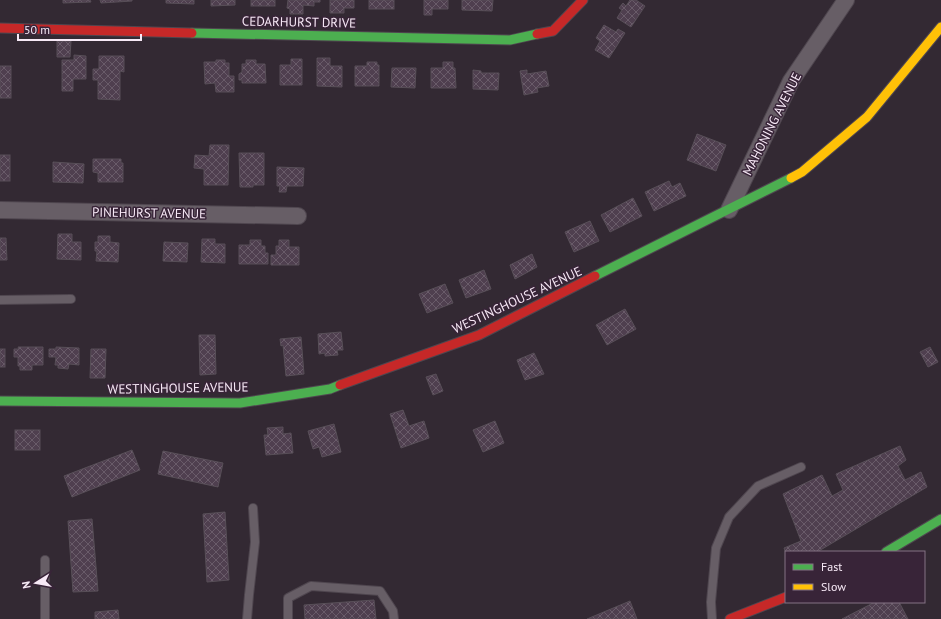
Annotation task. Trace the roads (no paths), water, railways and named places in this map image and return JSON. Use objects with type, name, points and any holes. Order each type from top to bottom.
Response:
[{"type":"main road","name":"CEDARHURST DRIVE","points":[[0,28],[510,40],[553,31],[583,0]]},
{"type":"main road","name":"WESTINGHOUSE AVENUE","points":[[0,401],[240,403],[330,389],[479,335],[802,172],[867,117],[941,27]]},
{"type":"main road","points":[[888,551],[941,519]]},
{"type":"main road","points":[[730,619],[785,597]]},
{"type":"street","name":"MAHONING AVENUE","points":[[729,210],[791,81],[846,0]]},
{"type":"street","name":"PINEHURST AVENUE","points":[[0,210],[298,216]]},
{"type":"lane","points":[[0,300],[71,299]]},
{"type":"lane","points":[[712,619],[711,602],[716,548],[729,517],[758,486],[801,467]]},
{"type":"lane","points":[[247,619],[255,542],[253,508]]},
{"type":"lane","points":[[45,560],[45,619]]},
{"type":"lane","points":[[288,619],[288,598],[311,586],[380,591],[393,611],[394,619]]}]
